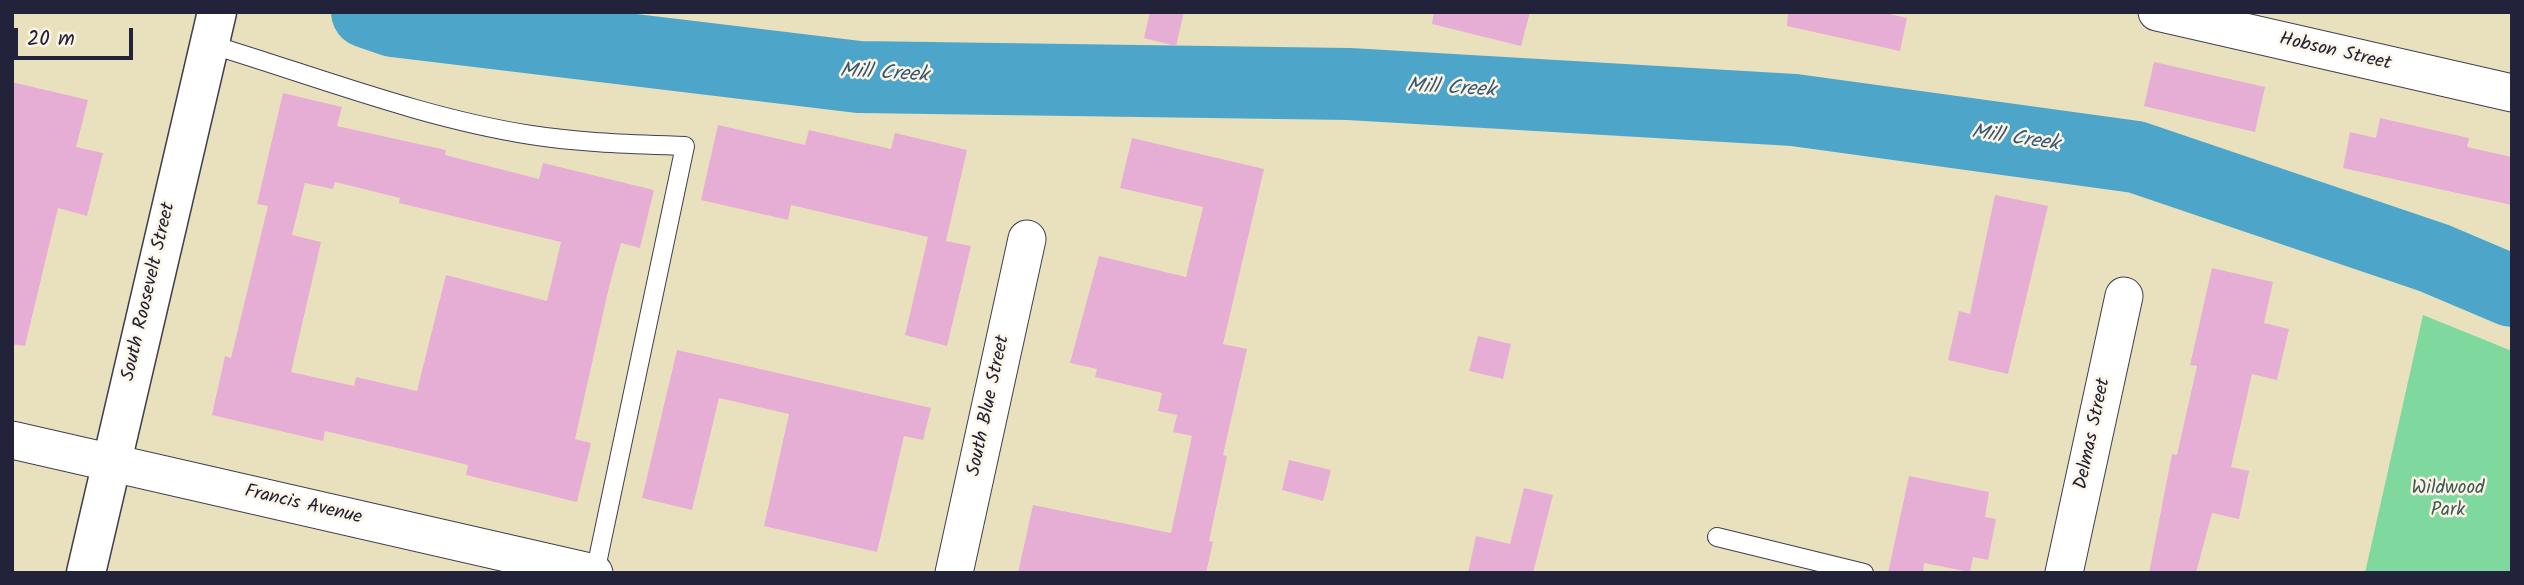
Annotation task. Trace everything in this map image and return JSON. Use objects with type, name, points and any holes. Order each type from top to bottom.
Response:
[{"type":"main road","name":"South Roosevelt Street","points":[[86,573],[214,25]]},
{"type":"street","name":"Hobson Street","points":[[2157,12],[2512,93]]},
{"type":"street","name":"South Blue Street","points":[[954,573],[1027,239]]},
{"type":"street","name":"Delmas Street","points":[[2064,573],[2124,296]]},
{"type":"street","name":"Francis Avenue","points":[[12,440],[594,573]]},
{"type":"lane","points":[[214,25],[376,96],[530,134],[612,144],[685,146],[594,573]]},
{"type":"lane","points":[[1717,537],[1864,573]]},
{"type":"green space","name":"Wildwood Park","points":[[2423,315],[2512,351],[2512,573],[2365,573]]},
{"type":"building","points":[[1150,12],[1184,12],[1176,46],[1144,38]]},
{"type":"building","points":[[1434,12],[1530,12],[1521,46],[1432,24]]},
{"type":"building","points":[[1788,12],[1881,12],[1907,18],[1900,51],[1787,26]]},
{"type":"building","points":[[2154,62],[2265,87],[2255,132],[2144,106]]},
{"type":"building","points":[[12,82],[88,100],[76,147],[103,153],[87,216],[58,208],[25,346],[12,344]]},
{"type":"building","points":[[283,93],[342,107],[337,126],[446,150],[445,155],[539,179],[543,163],[654,190],[640,248],[621,243],[609,287],[575,439],[591,443],[577,502],[466,475],[468,465],[423,454],[325,431],[323,441],[212,415],[225,356],[231,358],[268,206],[257,204]],"holes":[[[335,182],[400,198],[399,203],[561,242],[547,301],[446,275],[417,391],[356,377],[354,386],[291,372],[321,242],[292,235],[305,183],[333,189]]]},
{"type":"building","points":[[2380,118],[2469,138],[2467,147],[2512,157],[2512,205],[2343,168],[2350,132],[2376,138]]},
{"type":"building","points":[[718,125],[805,145],[809,130],[891,149],[895,133],[967,150],[946,241],[971,246],[947,346],[905,335],[928,237],[791,205],[788,220],[701,200]]},
{"type":"building","points":[[1132,138],[1264,169],[1223,344],[1247,349],[1223,455],[1227,456],[1209,541],[1213,542],[1206,573],[1018,573],[1033,505],[1171,533],[1192,436],[1173,432],[1177,415],[1158,411],[1162,393],[1095,377],[1097,369],[1070,363],[1099,256],[1186,277],[1203,207],[1120,188]]},
{"type":"building","points":[[1995,195],[2048,206],[2008,374],[1948,360],[1959,311],[1970,314]]},
{"type":"building","points":[[2212,268],[2273,282],[2264,323],[2289,329],[2277,380],[2252,374],[2231,467],[2249,471],[2239,519],[2212,513],[2196,573],[2149,573],[2172,454],[2177,455],[2197,366],[2190,365]]},
{"type":"building","points":[[1478,336],[1511,344],[1503,379],[1469,371]]},
{"type":"building","points":[[677,350],[931,408],[923,440],[904,436],[877,552],[764,526],[789,414],[719,398],[692,510],[642,498]]},
{"type":"building","points":[[1289,460],[1331,470],[1323,501],[1282,490]]},
{"type":"building","points":[[1909,476],[1989,492],[1985,517],[1996,519],[1988,560],[1973,557],[1970,572],[1924,563],[1923,573],[1888,573]]},
{"type":"building","points":[[1524,488],[1553,495],[1533,573],[1468,573],[1476,536],[1510,544]]},
{"type":"waterway","name":"Mill Creek","points":[[367,12],[393,21],[859,77],[1349,84],[1794,110],[2136,157],[2434,258],[2512,291]]}]
